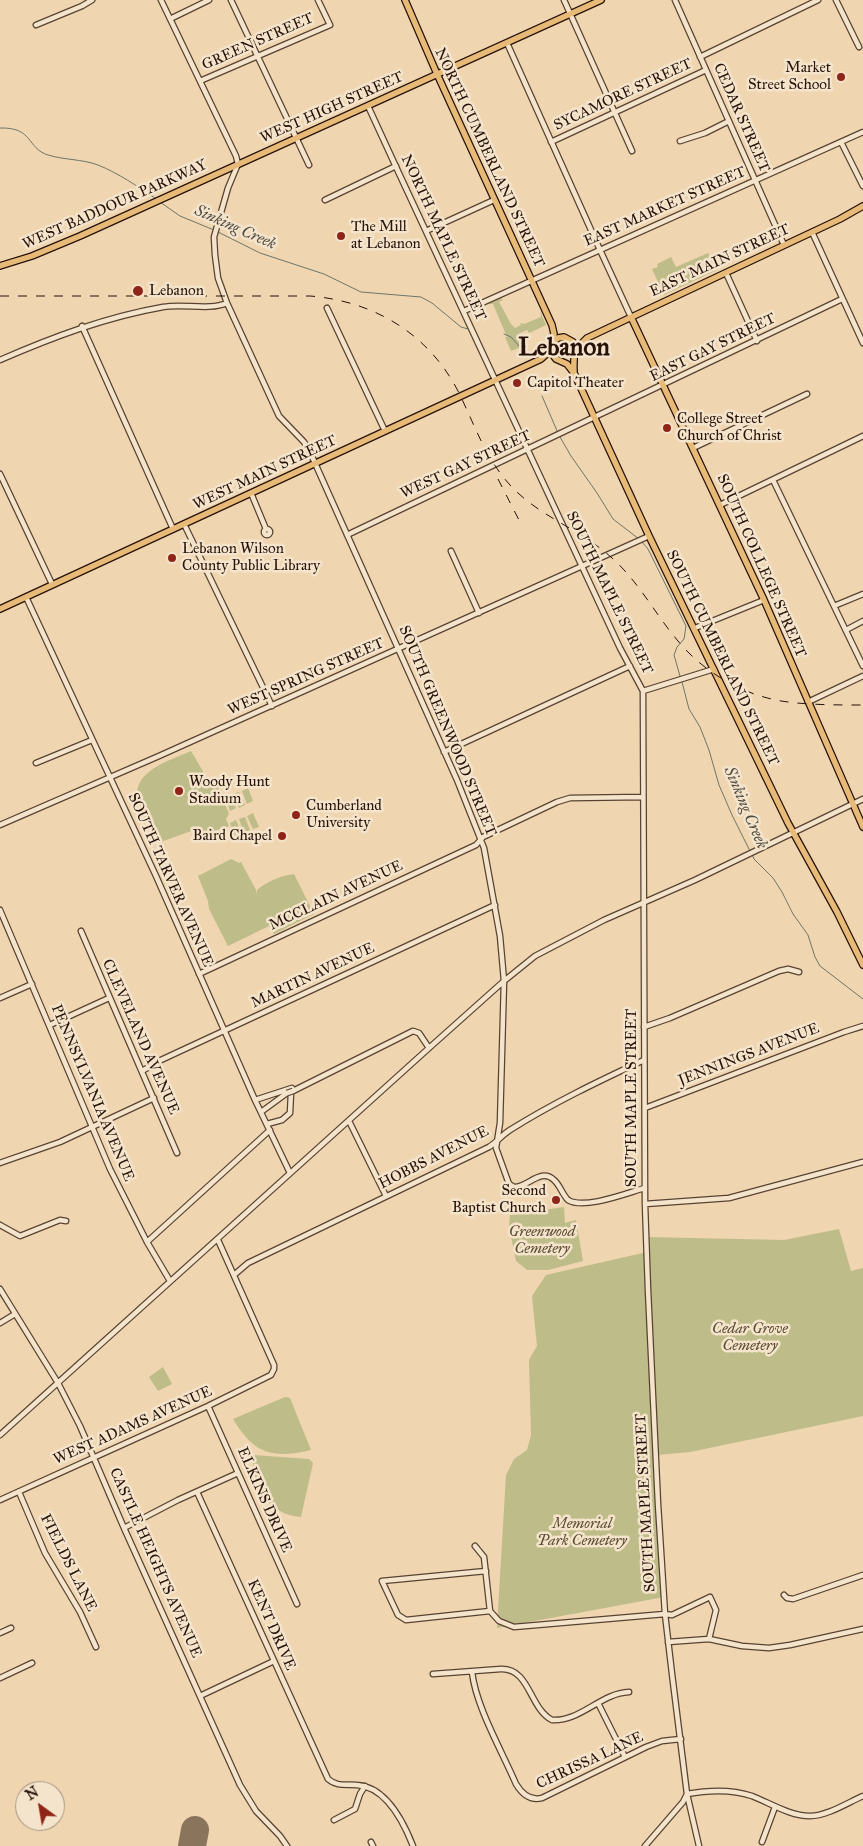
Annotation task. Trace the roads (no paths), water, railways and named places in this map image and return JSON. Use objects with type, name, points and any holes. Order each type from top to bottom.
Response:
[{"type":"main road","name":"NORTH CUMBERLAND STREET","points":[[405,0],[552,325],[553,342]]},
{"type":"main road","name":"WEST HIGH STREET","points":[[238,164],[601,0]]},
{"type":"main road","name":"WEST BADDOUR PARKWAY","points":[[0,266],[54,248],[238,164]]},
{"type":"main road","name":"EAST MAIN STREET","points":[[574,352],[587,338],[863,206]]},
{"type":"main road","name":"SOUTH COLLEGE STREET","points":[[631,317],[764,600],[863,826]]},
{"type":"main road","name":"NORTH CUMBERLAND STREET","points":[[552,325],[567,338]]},
{"type":"main road","points":[[574,352],[569,360],[559,360],[551,350],[553,342],[558,338],[567,338],[573,342],[574,352],[574,373]]},
{"type":"main road","name":"EAST MAIN STREET","points":[[567,338],[587,338]]},
{"type":"main road","name":"WEST MAIN STREET","points":[[0,609],[541,359],[551,350]]},
{"type":"main road","name":"WEST MAIN STREET","points":[[541,359],[559,360]]},
{"type":"main road","name":"SOUTH CUMBERLAND STREET","points":[[559,360],[567,364],[574,373],[649,536],[793,833],[837,912],[863,965]]},
{"type":"street","points":[[36,25],[92,0]]},
{"type":"street","points":[[161,0],[236,156],[238,164]]},
{"type":"street","points":[[170,19],[209,0]]},
{"type":"street","points":[[231,0],[309,165]]},
{"type":"street","name":"GREEN STREET","points":[[200,81],[330,24],[318,0]]},
{"type":"street","points":[[564,0],[632,150]]},
{"type":"street","name":"CEDAR STREET","points":[[675,0],[784,245]]},
{"type":"street","name":"SYCAMORE STREET","points":[[700,57],[818,0]]},
{"type":"street","points":[[836,0],[859,47]]},
{"type":"street","points":[[507,43],[631,317]]},
{"type":"street","name":"SYCAMORE STREET","points":[[551,142],[706,70]]},
{"type":"street","name":"NORTH MAPLE STREET","points":[[368,106],[464,311],[494,381]]},
{"type":"street","points":[[680,141],[705,133],[729,121]]},
{"type":"street","name":"EAST MARKET STREET","points":[[464,311],[863,132]]},
{"type":"street","points":[[841,142],[863,186]]},
{"type":"street","name":"SOUTH GREENWOOD STREET","points":[[238,164],[217,226],[214,250],[218,278],[227,303],[279,416],[304,442],[315,464],[482,838],[503,955],[500,1124],[497,1143]]},
{"type":"street","points":[[325,200],[396,166]]},
{"type":"street","points":[[426,231],[494,200]]},
{"type":"street","points":[[854,211],[863,212]]},
{"type":"street","points":[[812,232],[863,343]]},
{"type":"street","points":[[726,273],[757,341]]},
{"type":"street","name":"EAST GAY STREET","points":[[595,418],[842,299]]},
{"type":"street","points":[[0,360],[82,326],[162,307],[177,305],[217,306],[227,303]]},
{"type":"street","points":[[327,308],[385,431]]},
{"type":"street","points":[[82,326],[173,529]]},
{"type":"street","name":"SOUTH MAPLE STREET","points":[[494,381],[642,691],[645,1188],[658,1510],[668,1642],[688,1794],[699,1846]]},
{"type":"street","points":[[693,448],[807,394]]},
{"type":"street","name":"WEST GAY STREET","points":[[347,535],[595,418]]},
{"type":"street","points":[[720,505],[863,436]]},
{"type":"street","points":[[0,474],[52,584]]},
{"type":"street","points":[[773,480],[863,666]]},
{"type":"street","points":[[251,493],[266,529]]},
{"type":"street","points":[[184,524],[272,706]]},
{"type":"street","name":"WEST SPRING STREET","points":[[0,825],[272,706],[649,536]]},
{"type":"street","points":[[450,551],[479,613]]},
{"type":"street","points":[[834,606],[863,594]]},
{"type":"street","name":"SOUTH TARVER AVENUE","points":[[26,597],[290,1173]]},
{"type":"street","points":[[695,628],[764,600]]},
{"type":"street","points":[[846,630],[863,621]]},
{"type":"street","points":[[444,752],[630,666]]},
{"type":"street","points":[[642,691],[714,669]]},
{"type":"street","points":[[808,702],[863,676]]},
{"type":"street","points":[[36,763],[92,740]]},
{"type":"street","name":"MCCLAIN AVENUE","points":[[199,974],[476,845],[482,838],[550,805],[570,798],[643,797]]},
{"type":"street","points":[[0,1435],[504,981],[542,952],[863,799]]},
{"type":"street","name":"MARTIN AVENUE","points":[[142,1071],[161,1060],[495,905]]},
{"type":"street","name":"PENNSYLVANIA AVENUE","points":[[0,910],[92,1128],[121,1191],[170,1282]]},
{"type":"street","name":"CLEVELAND AVENUE","points":[[80,931],[177,1153]]},
{"type":"street","points":[[644,1027],[670,1018],[779,971],[788,969],[799,972]]},
{"type":"street","points":[[0,998],[32,984]]},
{"type":"street","points":[[50,1026],[109,998]]},
{"type":"street","name":"JENNINGS AVENUE","points":[[645,1108],[863,1026]]},
{"type":"street","points":[[261,1112],[290,1091],[413,1031],[419,1033],[429,1048]]},
{"type":"street","name":"HOBBS AVENUE","points":[[234,1275],[248,1263],[497,1143],[507,1132],[568,1097],[644,1060]]},
{"type":"street","points":[[255,1100],[290,1091]]},
{"type":"street","points":[[266,1124],[282,1120],[288,1116],[292,1093],[290,1091]]},
{"type":"street","points":[[0,1162],[60,1142],[154,1098]]},
{"type":"street","points":[[349,1121],[386,1196]]},
{"type":"street","points":[[147,1242],[270,1130]]},
{"type":"street","points":[[497,1143],[496,1148],[509,1184],[514,1187],[520,1187],[539,1177],[547,1176],[556,1181],[568,1200],[578,1203],[592,1202],[645,1188]]},
{"type":"street","points":[[646,1204],[729,1198],[863,1162]]},
{"type":"street","points":[[0,1225],[20,1236],[60,1220],[66,1221]]},
{"type":"street","points":[[218,1240],[234,1275]]},
{"type":"street","name":"WEST ADAMS AVENUE","points":[[0,1500],[265,1379],[274,1370],[274,1365],[234,1275]]},
{"type":"street","name":"CASTLE HEIGHTS AVENUE","points":[[0,1289],[58,1383],[94,1457],[124,1528],[248,1798],[256,1811],[287,1846]]},
{"type":"street","points":[[0,1322],[15,1314]]},
{"type":"street","name":"ELKINS DRIVE","points":[[208,1406],[297,1604]]},
{"type":"street","points":[[124,1528],[238,1473]]},
{"type":"street","name":"FIELDS LANE","points":[[19,1492],[45,1552],[80,1612],[96,1647]]},
{"type":"street","name":"KENT DRIVE","points":[[196,1492],[328,1779],[332,1783],[365,1786]]},
{"type":"street","points":[[475,1546],[484,1557],[490,1611],[499,1621],[514,1627],[665,1614],[672,1615],[710,1597],[716,1610],[709,1638]]},
{"type":"street","points":[[486,1572],[382,1581],[398,1615],[406,1620],[490,1611]]},
{"type":"street","points":[[784,1595],[787,1598],[793,1599],[863,1575]]},
{"type":"street","points":[[0,1633],[11,1628]]},
{"type":"street","points":[[668,1642],[709,1638],[742,1646],[769,1648],[863,1629]]},
{"type":"street","points":[[200,1696],[274,1661]]},
{"type":"street","points":[[0,1678],[32,1663]]},
{"type":"street","points":[[433,1674],[508,1668],[516,1672],[523,1679],[539,1710],[552,1720],[567,1718],[616,1694],[628,1692]]},
{"type":"street","name":"CHRISSA LANE","points":[[472,1672],[473,1684],[478,1700],[516,1784],[520,1791],[536,1800],[662,1741],[681,1739]]},
{"type":"street","points":[[598,1703],[625,1757]]},
{"type":"street","points":[[334,1820],[355,1809],[365,1786],[379,1794],[397,1813],[413,1846]]},
{"type":"street","points":[[645,1846],[688,1794],[728,1791],[753,1797],[798,1814],[810,1816],[831,1810],[863,1796]]},
{"type":"street","points":[[762,1842],[775,1806]]},
{"type":"waterway","name":"Sinking Creek","points":[[0,128],[19,131],[36,148],[48,155],[86,162],[105,168],[155,198]]},
{"type":"waterway","name":"Sinking Creek","points":[[160,202],[180,216],[214,230]]},
{"type":"waterway","name":"Sinking Creek","points":[[218,232],[260,253],[324,274],[361,292],[421,297],[432,303],[461,327],[468,329]]},
{"type":"waterway","name":"Sinking Creek","points":[[504,334],[511,337],[519,346]]},
{"type":"waterway","name":"Sinking Creek","points":[[542,396],[558,433]]},
{"type":"waterway","name":"Sinking Creek","points":[[560,437],[613,519],[639,539]]},
{"type":"waterway","name":"Sinking Creek","points":[[642,542],[648,549],[686,626],[684,639],[677,647],[674,655],[680,676]]},
{"type":"waterway","name":"Sinking Creek","points":[[682,682],[689,709],[700,727],[719,785],[750,851]]},
{"type":"waterway","name":"Sinking Creek","points":[[752,854],[754,859],[773,878],[782,892],[793,914],[808,935],[820,966],[863,999]]},
{"type":"railway","points":[[0,296],[310,296],[333,299],[377,313],[415,337],[446,370],[490,458],[504,478],[528,502],[599,547],[622,567],[678,641],[700,663],[727,682],[757,695],[772,699],[806,704],[863,705]]},
{"type":"railway","points":[[498,479],[520,522]]},
{"type":"place","name":"Market Street School","points":[[841,77]]},
{"type":"place","name":"The Mill at Lebanon","points":[[341,236]]},
{"type":"place","name":"Lebanon","points":[[138,291]]},
{"type":"place","name":"Capitol Theater","points":[[517,383]]},
{"type":"place","name":"College Street Church of Christ","points":[[667,428]]},
{"type":"place","name":"Lebanon Wilson County Public Library","points":[[172,558]]},
{"type":"place","name":"Woody Hunt Stadium","points":[[179,791]]},
{"type":"place","name":"Cumberland University","points":[[296,815]]},
{"type":"place","name":"Baird Chapel","points":[[282,836]]},
{"type":"place","name":"Second Baptist Church","points":[[556,1200]]},
{"type":"district","name":"Lebanon","points":[[564,349]]},
{"type":"park label","name":"Greenwood Cemetery","points":[[542,1240]]},
{"type":"park label","name":"Cedar Grove Cemetery","points":[[750,1338]]},
{"type":"park label","name":"Memorial Park Cemetery","points":[[582,1532]]}]
